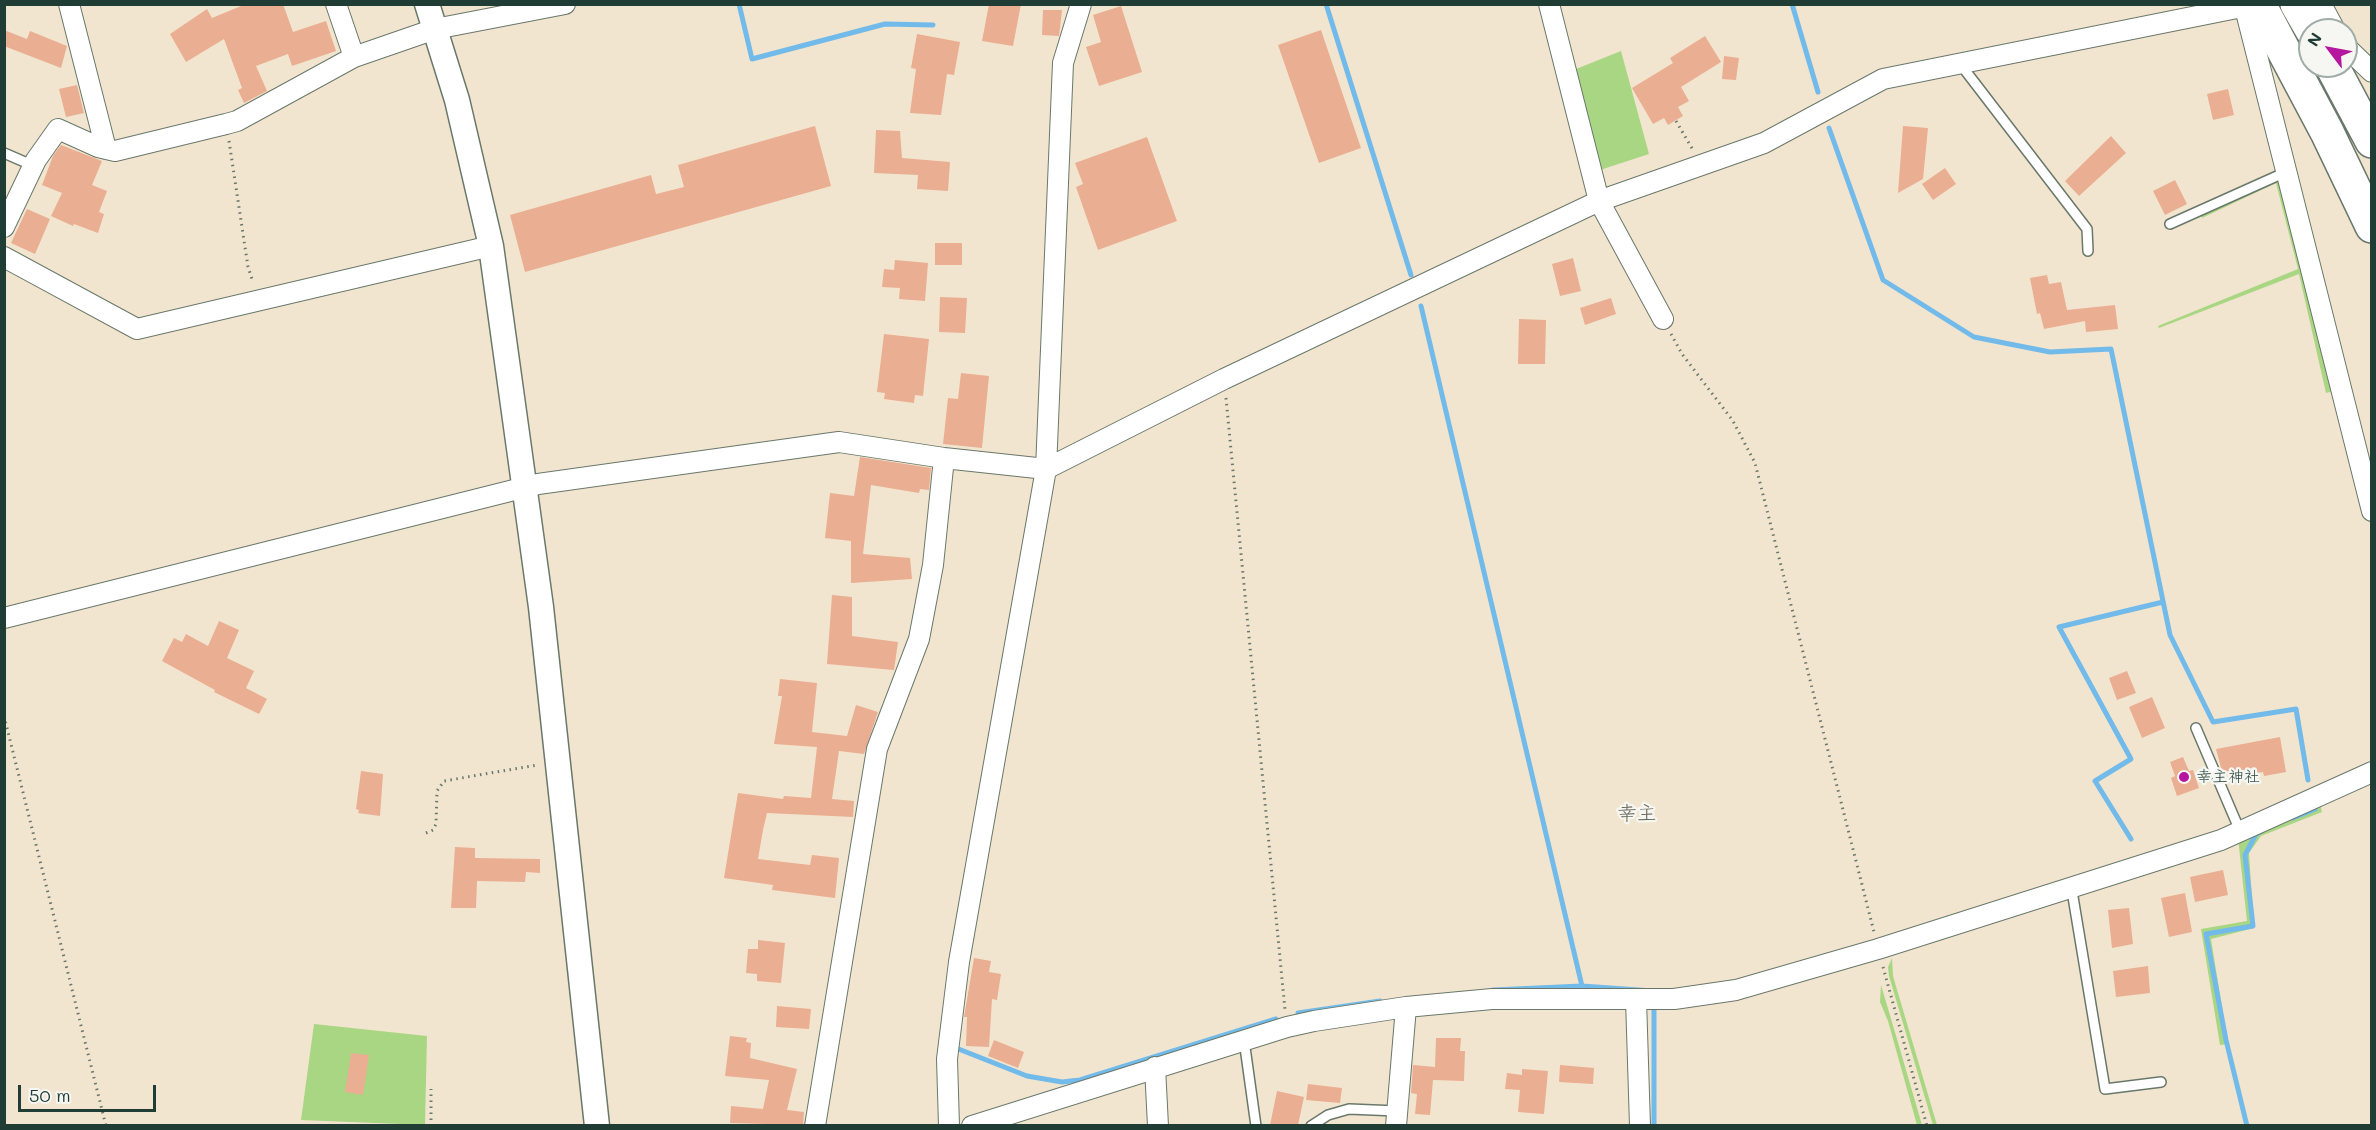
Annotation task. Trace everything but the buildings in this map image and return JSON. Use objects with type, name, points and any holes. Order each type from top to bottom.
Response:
[{"type":"highway","points":[[2297,4],[2305,18]]},
{"type":"highway","points":[[2254,6],[2322,122],[2372,226]]},
{"type":"highway","points":[[2338,78],[2372,141]]},
{"type":"street","points":[[69,4],[106,149]]},
{"type":"street","points":[[336,4],[354,57]]},
{"type":"street","points":[[427,4],[457,100],[491,246],[525,486],[559,761],[597,1125]]},
{"type":"street","points":[[4,227],[34,166],[58,129],[115,151],[226,124],[237,121],[354,57],[435,29],[565,4]]},
{"type":"street","points":[[950,1125],[947,1059],[959,962],[1046,468],[1063,63],[1081,4]]},
{"type":"street","points":[[1549,4],[1599,201],[1663,319]]},
{"type":"street","points":[[2321,4],[2329,18]]},
{"type":"street","points":[[4,618],[525,486],[840,442],[944,458],[1046,468],[1224,379],[1599,201],[1764,143],[1882,79],[2254,6],[2286,172],[2372,511]]},
{"type":"street","points":[[2358,59],[2372,72]]},
{"type":"street","points":[[4,257],[137,329],[491,246]]},
{"type":"street","points":[[815,1125],[877,749],[919,639],[933,565],[944,458]]},
{"type":"street","points":[[972,1125],[1287,1027],[1406,1007],[1492,999],[1693,997],[1736,990],[1878,949],[2071,885],[2221,840],[2372,772]]},
{"type":"street","points":[[1636,999],[1640,1125]]},
{"type":"street","points":[[1397,1118],[1406,1007]]},
{"type":"street","points":[[1155,1067],[1158,1125]]},
{"type":"lane","points":[[1961,65],[2087,229],[2088,251]]},
{"type":"lane","points":[[4,153],[34,166]]},
{"type":"lane","points":[[2170,224],[2286,172]]},
{"type":"lane","points":[[2196,728],[2240,831]]},
{"type":"lane","points":[[2071,885],[2105,1089],[2161,1082]]},
{"type":"lane","points":[[1244,1040],[1256,1125]]},
{"type":"lane","points":[[1311,1125],[1328,1115],[1349,1109],[1397,1118]]},
{"type":"path","points":[[1676,121],[1702,165]]},
{"type":"path","points":[[226,124],[248,267],[259,301]]},
{"type":"path","points":[[1663,319],[1682,354],[1733,421],[1755,463],[1878,949],[1927,1125]]},
{"type":"path","points":[[1224,379],[1287,1027]]},
{"type":"path","points":[[4,716],[106,1125]]},
{"type":"path","points":[[426,833],[433,830],[436,824],[437,791],[444,781],[559,761]]},
{"type":"path","points":[[431,1089],[431,1125]]},
{"type":"green space","points":[[1621,51],[1649,154],[1597,171],[1571,71]]},
{"type":"green space","points":[[2281,177],[2334,391],[2326,393],[2299,274],[2159,328],[2158,326],[2298,269],[2276,183],[2202,218],[2200,214]]},
{"type":"green space","points":[[2319,801],[2322,812],[2261,836],[2249,853],[2254,928],[2211,939],[2228,1044],[2220,1045],[2201,929],[2247,921],[2238,838]]},
{"type":"green space","points":[[1892,958],[1893,976],[1937,1125],[1933,1125],[1889,976],[1888,967]]},
{"type":"green space","points":[[1881,985],[1922,1125],[1917,1125],[1888,1021],[1880,1002]]},
{"type":"green space","points":[[314,1024],[427,1036],[425,1125],[301,1120]]},
{"type":"waterway","points":[[739,4],[752,59],[885,24],[933,25]]},
{"type":"waterway","points":[[1326,4],[1411,275]]},
{"type":"waterway","points":[[1792,4],[1818,92]]},
{"type":"waterway","points":[[1829,128],[1883,280],[1974,337],[2050,352],[2111,349],[2170,635],[2213,722],[2296,709],[2308,780]]},
{"type":"waterway","points":[[1421,306],[1582,986],[1653,991]]},
{"type":"waterway","points":[[2131,839],[2095,781],[2131,759],[2059,627],[2163,602]]},
{"type":"waterway","points":[[2293,818],[2315,809]]},
{"type":"waterway","points":[[2247,1126],[2226,1040],[2206,934],[2253,926],[2245,855],[2256,834],[2260,832]]},
{"type":"waterway","points":[[1493,990],[1582,986]]},
{"type":"waterway","points":[[1298,1013],[1380,1001]]},
{"type":"waterway","points":[[1654,1009],[1654,1126]]},
{"type":"waterway","points":[[956,1048],[1027,1076],[1062,1082],[1080,1080],[1276,1019]]},
{"type":"place","name":"幸主神社","points":[[2184,777]]},
{"type":"district","name":"幸主","points":[[1637,814]]}]
